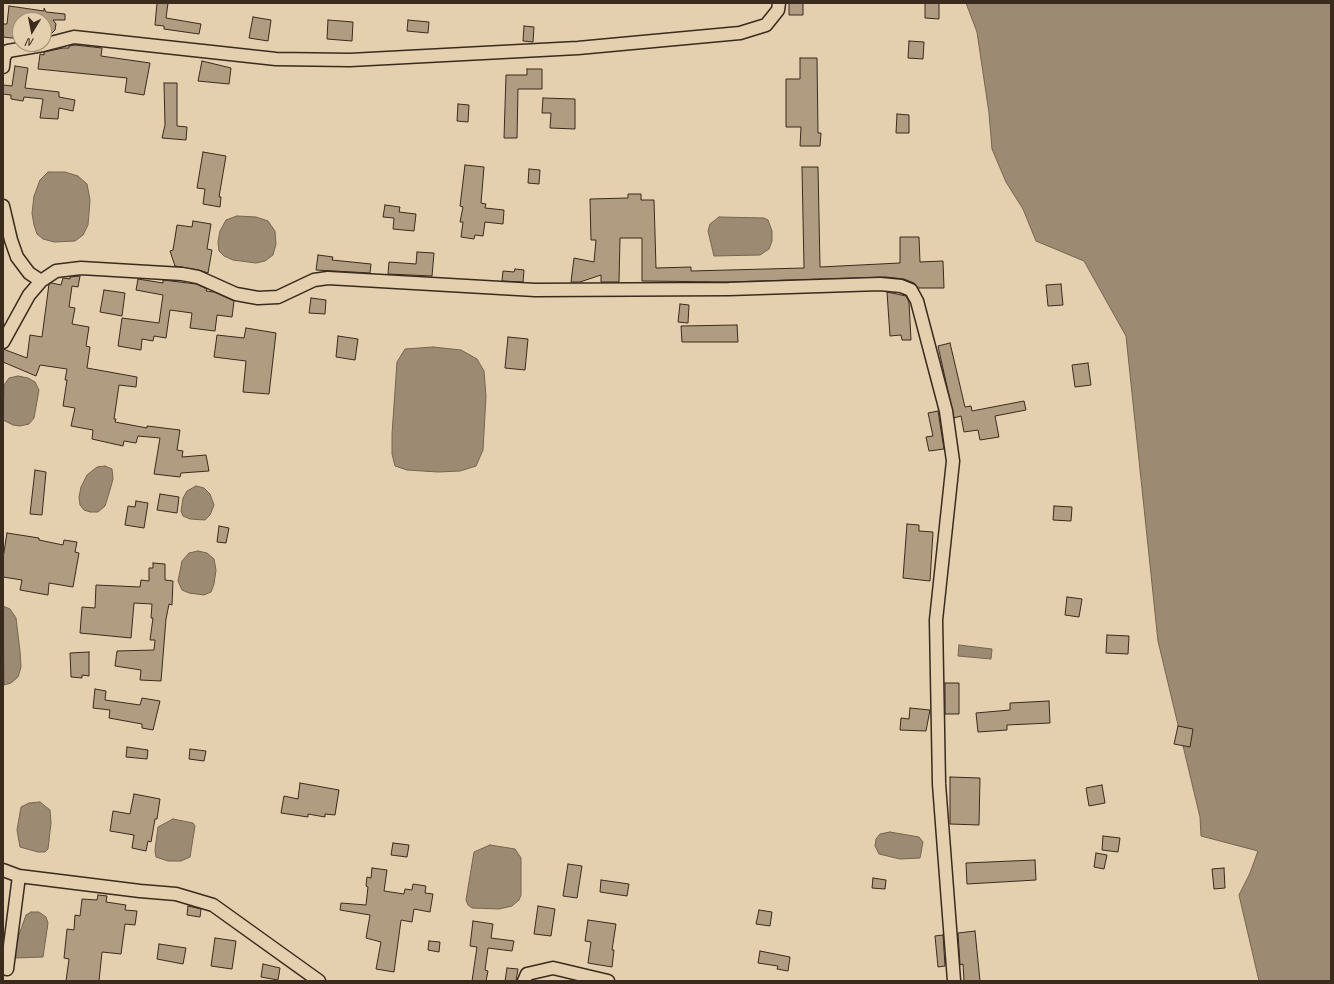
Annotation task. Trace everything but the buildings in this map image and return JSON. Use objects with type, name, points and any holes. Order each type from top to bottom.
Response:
[{"type":"street","points":[[3,66],[4,54],[8,51],[16,48],[43,45],[74,37],[276,59],[350,60],[578,48],[740,33],[766,25],[778,10],[779,3]]},
{"type":"street","points":[[3,206],[11,240],[17,257],[29,273],[41,281]]},
{"type":"street","points":[[3,342],[29,295],[41,281],[56,271],[81,268],[182,274],[198,277],[236,294],[258,298],[278,297],[314,280],[328,278],[535,290],[729,289],[880,284],[901,286],[911,290],[917,301],[946,411],[953,461],[936,627],[939,784],[954,981]]},
{"type":"street","points":[[3,870],[19,876],[176,894],[213,905],[320,981]]},
{"type":"street","points":[[3,968],[7,969],[19,876]]},
{"type":"street","points":[[524,981],[527,974],[553,968],[608,981]]},
{"type":"shaded area","points":[[966,3],[1331,3],[1331,981],[1259,981],[1239,895],[1250,873],[1258,851],[1201,836],[1200,817],[1158,641],[1126,336],[1084,261],[1036,241],[1023,209],[1006,182],[992,149],[989,113],[977,32]]},
{"type":"shaded area","points":[[48,172],[65,172],[78,176],[87,184],[90,200],[88,225],[83,235],[75,241],[54,242],[43,239],[37,234],[32,213],[34,196],[40,180]]},
{"type":"shaded area","points":[[237,216],[256,217],[268,221],[275,231],[276,244],[273,255],[265,261],[256,263],[233,260],[224,256],[219,251],[218,242],[220,231],[226,220]]},
{"type":"shaded area","points":[[719,217],[764,218],[768,220],[772,231],[772,241],[769,249],[760,255],[714,256],[708,231],[710,224]]},
{"type":"shaded area","points":[[433,347],[461,350],[477,359],[484,371],[486,396],[483,450],[476,466],[460,471],[438,472],[407,470],[395,466],[392,454],[397,362],[405,349]]},
{"type":"shaded area","points":[[18,376],[28,378],[35,382],[39,390],[34,418],[29,424],[20,426],[13,425],[3,420],[4,385],[9,378]]},
{"type":"shaded area","points":[[105,466],[112,469],[113,479],[105,506],[98,512],[84,510],[80,505],[79,497],[81,487],[87,475],[97,467]]},
{"type":"shaded area","points":[[196,486],[204,488],[210,494],[214,505],[210,515],[205,520],[190,519],[183,516],[181,511],[183,498],[187,491]]},
{"type":"shaded area","points":[[198,551],[207,553],[214,559],[216,570],[211,592],[204,595],[189,593],[182,590],[178,581],[182,561],[189,553]]},
{"type":"shaded area","points":[[3,606],[10,609],[16,618],[21,667],[18,677],[11,683],[4,685]]},
{"type":"shaded area","points":[[959,645],[992,649],[991,659],[958,656]]},
{"type":"shaded area","points":[[40,802],[50,810],[51,823],[48,849],[45,852],[38,852],[20,847],[17,830],[21,807],[29,803]]},
{"type":"shaded area","points":[[173,819],[193,823],[195,826],[190,857],[181,861],[168,861],[156,857],[155,850],[158,827]]},
{"type":"shaded area","points":[[890,832],[919,837],[923,842],[920,858],[900,859],[879,854],[875,846],[876,839],[880,834]]},
{"type":"shaded area","points":[[490,845],[515,849],[521,858],[521,895],[519,900],[512,906],[499,909],[472,908],[468,905],[466,900],[474,852]]},
{"type":"shaded area","points":[[31,912],[39,912],[46,917],[48,923],[43,957],[16,958],[14,949],[26,915]]}]
